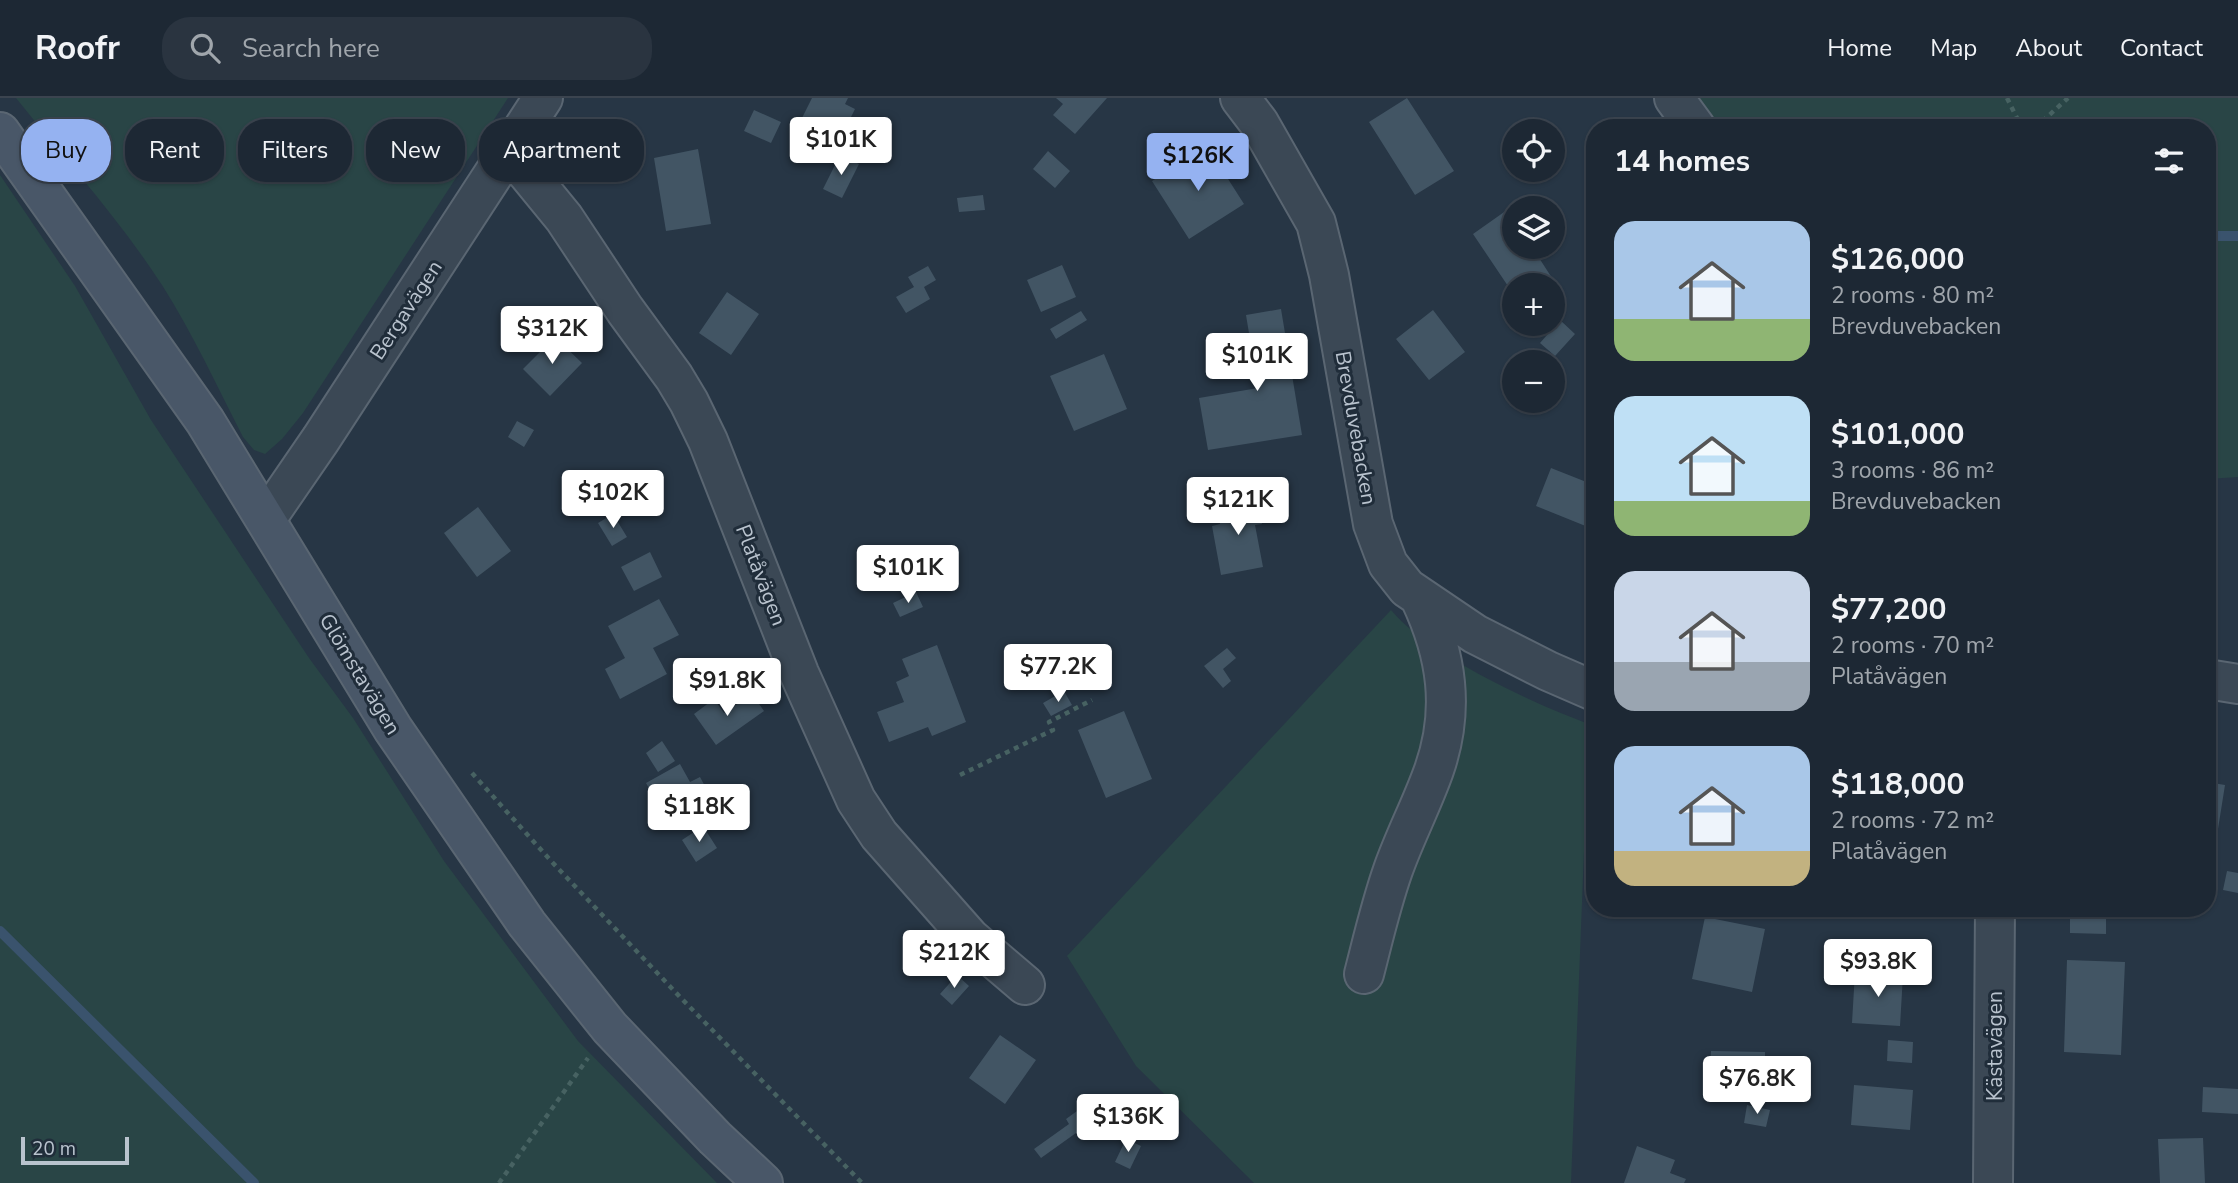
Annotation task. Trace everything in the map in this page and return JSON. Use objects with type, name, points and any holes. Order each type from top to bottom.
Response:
[{"type":"main road","name":"Glömstavägen","points":[[0,132],[205,421],[393,729],[527,924],[610,1028],[715,1138],[763,1183]]},
{"type":"street","name":"Bergavägen","points":[[530,119],[543,98]]},
{"type":"street","name":"Brevduvebacken","points":[[1240,98],[1259,123],[1317,223],[1329,275],[1373,524],[1388,564],[1407,588],[1420,598],[1505,650],[1586,687]]},
{"type":"street","points":[[1674,98],[1689,119]]},
{"type":"street","name":"Bergavägen","points":[[265,519],[321,439],[490,182]]},
{"type":"street","name":"Platåvägen","points":[[535,182],[564,218],[689,402],[708,441],[820,722],[865,816],[917,880],[970,938],[1024,985]]},
{"type":"street","name":"Brevduvebacken","points":[[1364,974],[1394,869],[1434,769],[1444,733],[1447,694],[1442,659],[1434,628],[1420,598]]},
{"type":"street","points":[[2216,680],[2238,684]]},
{"type":"street","name":"Kästavägen","points":[[1993,1183],[1995,917]]},
{"type":"path","points":[[2007,98],[2018,119]]},
{"type":"path","points":[[2045,119],[2068,98]]},
{"type":"path","points":[[960,775],[1053,730],[1049,722],[1092,700]]},
{"type":"path","points":[[466,765],[552,863],[862,1183]]},
{"type":"path","points":[[499,1183],[610,1028]]},
{"type":"green space","points":[[16,98],[508,98],[494,119],[479,119],[479,143],[465,164],[465,119],[366,119],[366,182],[453,182],[303,413],[282,439],[265,454],[254,450],[243,437],[162,285],[85,182],[111,182],[111,119],[33,119]]},
{"type":"green space","points":[[1699,98],[2238,98],[2238,477],[2216,478],[2216,119],[1714,119]]},
{"type":"green space","points":[[0,175],[75,286],[151,420],[309,658],[353,718],[444,861],[578,1041],[717,1183],[0,1183]]},
{"type":"green space","points":[[1391,610],[1408,627],[1455,661],[1512,691],[1586,723],[1586,800],[1571,1183],[1254,1183],[1136,1066],[1067,956]]},
{"type":"building","points":[[812,98],[848,98],[845,104],[855,109],[844,131],[833,125],[828,134],[801,120]]},
{"type":"building","points":[[1056,98],[1107,98],[1075,134],[1053,115],[1063,104]]},
{"type":"building","points":[[1407,98],[1454,171],[1415,195],[1369,122]]},
{"type":"building","points":[[754,110],[781,122],[771,143],[744,131]]},
{"type":"building","points":[[1207,146],[1244,204],[1189,239],[1152,181]]},
{"type":"building","points":[[698,149],[711,224],[666,231],[654,158]]},
{"type":"building","points":[[1048,151],[1070,171],[1055,188],[1033,169]]},
{"type":"building","points":[[840,155],[859,164],[842,198],[823,189]]},
{"type":"building","points":[[983,195],[985,210],[959,212],[957,198]]},
{"type":"building","points":[[1502,214],[1502,259],[1540,259],[1549,273],[1502,273],[1502,277],[1473,234]]},
{"type":"building","points":[[1062,265],[1076,297],[1041,312],[1027,280]]},
{"type":"building","points":[[928,266],[936,280],[924,287],[930,299],[906,313],[896,297],[914,287],[908,277]]},
{"type":"building","points":[[727,292],[759,314],[731,355],[699,333]]},
{"type":"building","points":[[1281,309],[1302,435],[1208,450],[1199,398],[1258,388],[1246,315]]},
{"type":"building","points":[[1433,310],[1465,352],[1429,380],[1396,339]]},
{"type":"building","points":[[1081,311],[1087,320],[1056,339],[1050,329]]},
{"type":"building","points":[[1565,325],[1575,334],[1560,350],[1548,350],[1540,343],[1546,336],[1565,336]]},
{"type":"building","points":[[555,337],[582,363],[550,396],[523,369]]},
{"type":"building","points":[[1104,354],[1127,409],[1074,431],[1050,376]]},
{"type":"building","points":[[517,421],[534,430],[524,447],[508,437]]},
{"type":"building","points":[[1551,468],[1586,482],[1586,526],[1536,506]]},
{"type":"building","points":[[1257,499],[1262,524],[1255,525],[1263,567],[1221,575],[1212,526],[1220,524],[1216,507]]},
{"type":"building","points":[[478,507],[511,551],[477,577],[444,533]]},
{"type":"building","points":[[613,514],[627,537],[612,546],[598,523]]},
{"type":"building","points":[[650,552],[662,577],[634,591],[621,567]]},
{"type":"building","points":[[916,592],[923,607],[900,617],[893,603]]},
{"type":"building","points":[[659,599],[679,635],[653,648],[667,674],[620,699],[605,669],[625,658],[608,626]]},
{"type":"building","points":[[937,645],[966,722],[932,736],[928,727],[889,742],[877,712],[904,702],[896,682],[909,676],[902,659]]},
{"type":"building","points":[[1227,648],[1236,658],[1223,669],[1231,681],[1223,688],[1204,666]]},
{"type":"building","points":[[1064,691],[1072,705],[1051,716],[1043,703]]},
{"type":"building","points":[[752,694],[764,711],[716,745],[694,714],[714,699],[724,713]]},
{"type":"building","points":[[1124,711],[1152,779],[1106,798],[1078,730]]},
{"type":"building","points":[[662,741],[675,761],[658,772],[646,753]]},
{"type":"building","points":[[680,764],[690,782],[700,777],[707,790],[697,796],[707,813],[683,827],[679,821],[670,827],[646,783]]},
{"type":"building","points":[[2216,784],[2225,785],[2216,829]]},
{"type":"building","points":[[703,826],[717,848],[696,862],[682,840]]},
{"type":"building","points":[[2227,871],[2238,873],[2238,893],[2223,890]]},
{"type":"building","points":[[1705,917],[1765,929],[1752,992],[1692,979]]},
{"type":"building","points":[[2070,917],[2106,917],[2106,934],[2070,933]]},
{"type":"building","points":[[2067,960],[2125,962],[2121,1055],[2064,1052]]},
{"type":"building","points":[[1855,972],[1903,975],[1900,1026],[1852,1023]]},
{"type":"building","points":[[957,975],[969,986],[952,1005],[940,994]]},
{"type":"building","points":[[1000,1035],[1036,1060],[1005,1104],[969,1078]]},
{"type":"building","points":[[1888,1040],[1913,1042],[1912,1063],[1887,1061]]},
{"type":"building","points":[[1711,1051],[1765,1052],[1765,1068],[1710,1067]]},
{"type":"building","points":[[1854,1085],[1913,1090],[1910,1130],[1851,1125]]},
{"type":"building","points":[[2203,1087],[2238,1089],[2238,1114],[2202,1112]]},
{"type":"building","points":[[1747,1105],[1770,1110],[1766,1127],[1744,1123]]},
{"type":"building","points":[[1084,1106],[1097,1123],[1079,1136],[1076,1133],[1041,1158],[1034,1149],[1069,1124],[1066,1119]]},
{"type":"building","points":[[2203,1138],[2205,1183],[2160,1183],[2158,1139]]},
{"type":"building","points":[[1126,1139],[1141,1146],[1130,1169],[1115,1162]]},
{"type":"building","points":[[1637,1146],[1675,1160],[1670,1173],[1686,1179],[1684,1183],[1624,1183]]},
{"type":"waterway","points":[[2216,236],[2238,236]]},
{"type":"waterway","points":[[0,931],[254,1183]]}]
